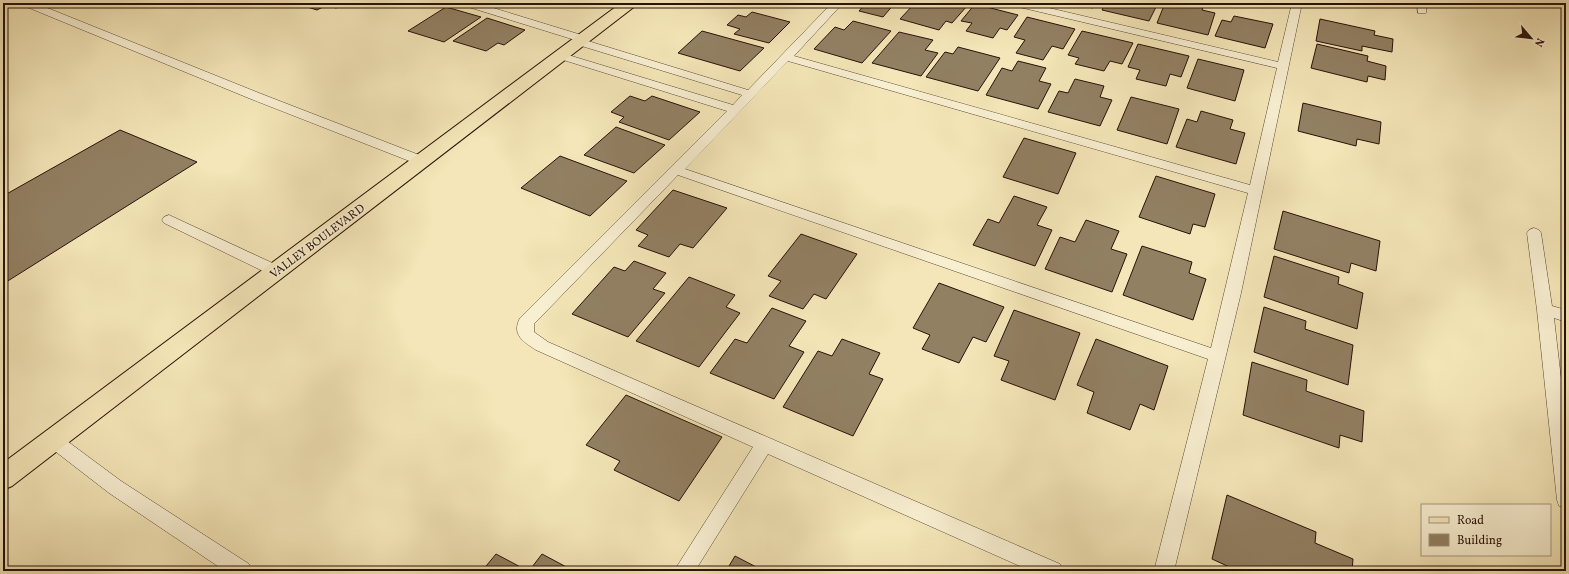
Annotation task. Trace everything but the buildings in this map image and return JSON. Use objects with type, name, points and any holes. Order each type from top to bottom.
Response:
[{"type":"main road","name":"VALLEY BOULEVARD","points":[[3,478],[631,3]]},
{"type":"lane","points":[[26,3],[255,96],[422,161]]},
{"type":"lane","points":[[466,3],[750,94]]},
{"type":"lane","points":[[838,3],[526,322],[526,335],[542,346],[1053,571]]},
{"type":"lane","points":[[1015,3],[1283,66]]},
{"type":"lane","points":[[1164,571],[1217,356],[1297,3]]},
{"type":"lane","points":[[561,56],[735,110]]},
{"type":"lane","points":[[786,57],[1255,190]]},
{"type":"lane","points":[[676,170],[1217,356]]},
{"type":"lane","points":[[169,220],[276,272]]},
{"type":"lane","points":[[1534,233],[1545,310],[1566,500]]},
{"type":"lane","points":[[1545,310],[1566,316]]},
{"type":"lane","points":[[53,440],[115,487],[242,571]]},
{"type":"lane","points":[[684,571],[765,444]]}]
